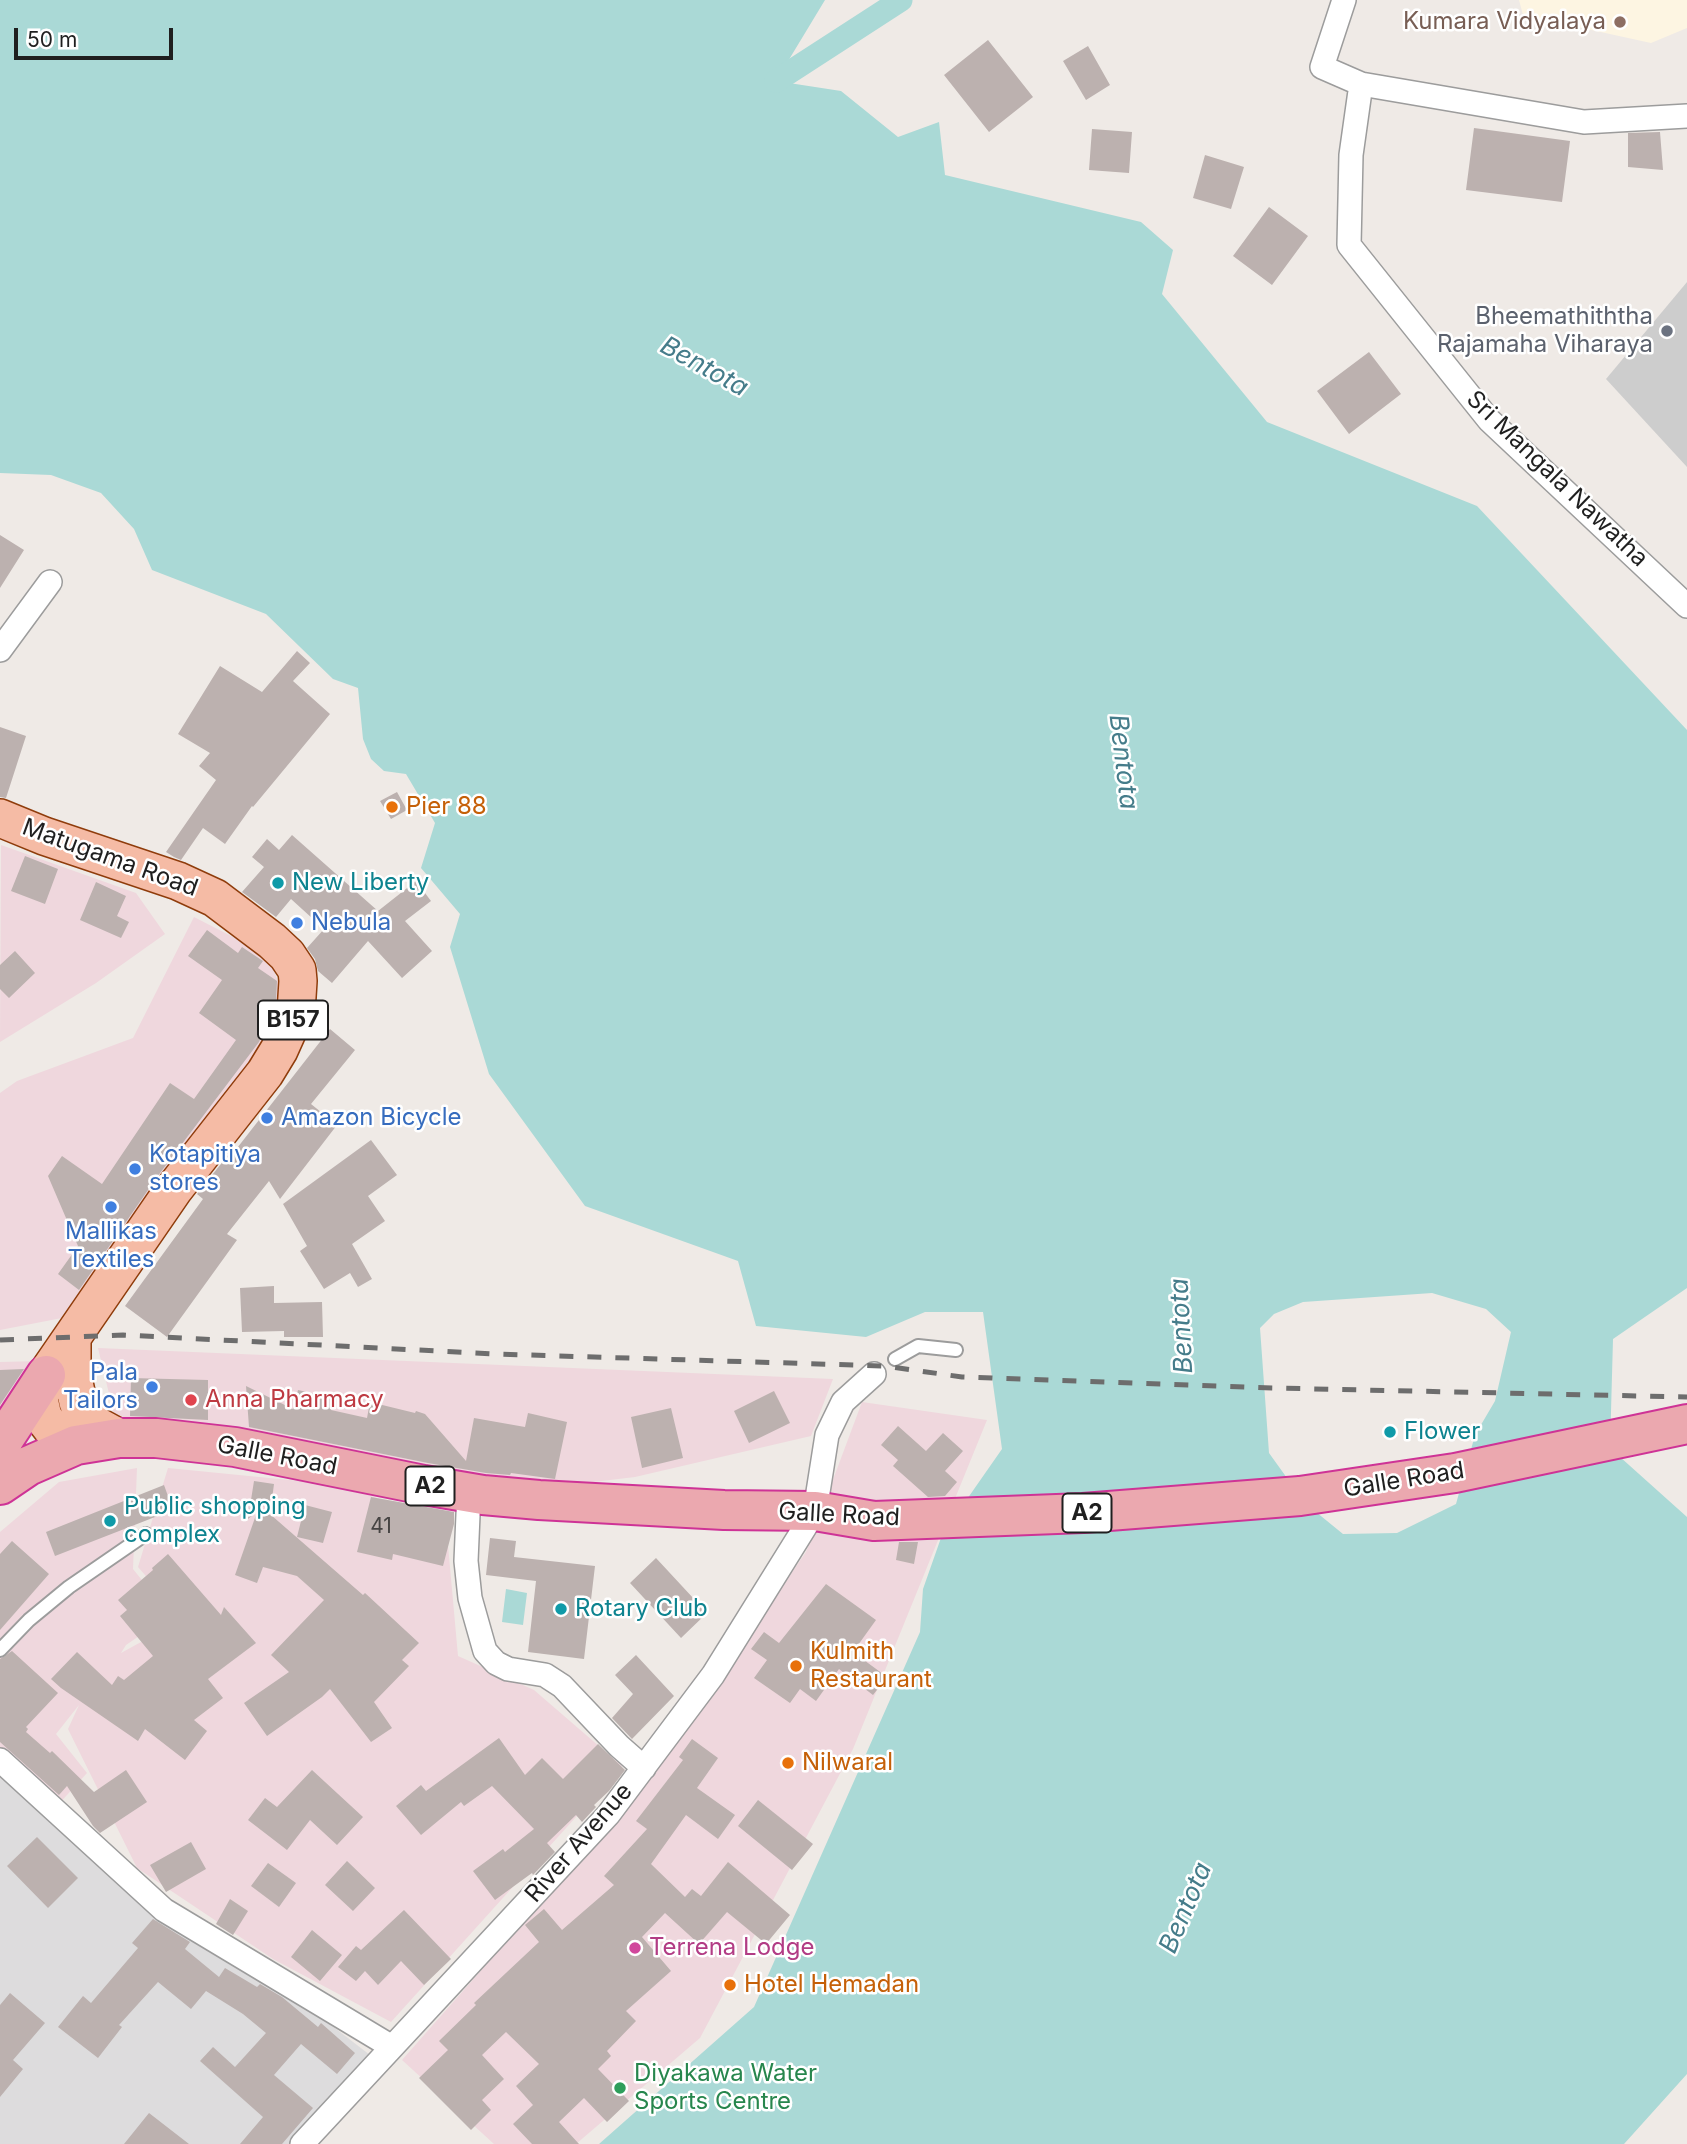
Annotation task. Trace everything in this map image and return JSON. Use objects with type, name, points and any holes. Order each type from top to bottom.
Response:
[{"type":"highway","points":[[0,1446],[46,1375]]},
{"type":"highway","name":"Galle Road","points":[[0,1485],[39,1460],[76,1445],[119,1438],[184,1439],[469,1492],[550,1501],[724,1510],[816,1511],[874,1521],[1083,1513],[1300,1496],[1455,1473],[1687,1423]]},
{"type":"main road","name":"Matugama Road","points":[[0,818],[44,836],[178,881],[215,898],[280,949],[297,970],[299,981],[296,1012],[265,1073],[187,1171],[46,1375],[39,1399],[43,1417],[53,1430],[76,1445]]},
{"type":"main road","points":[[72,1340],[72,1377],[78,1402],[85,1415],[97,1426],[119,1438]]},
{"type":"street","points":[[1345,0],[1322,67],[1361,84],[1584,122],[1687,116]]},
{"type":"street","name":"Sri Mangala Nawatha","points":[[1361,84],[1351,155],[1349,245],[1489,420],[1687,606]]},
{"type":"street","points":[[0,650],[50,582]]},
{"type":"street","points":[[816,1511],[827,1435],[843,1402],[874,1374]]},
{"type":"street","points":[[469,1492],[466,1561],[470,1598],[485,1651],[496,1663],[508,1669],[545,1675],[562,1686],[644,1768]]},
{"type":"street","name":"River Avenue","points":[[303,2144],[608,1815],[713,1675],[816,1511]]},
{"type":"street","points":[[0,1760],[164,1910],[393,2047]]},
{"type":"lane","points":[[895,1359],[918,1346],[956,1350]]},
{"type":"lane","points":[[0,1650],[69,1587],[146,1534]]},
{"type":"shaded area","name":"Kumara Vidyalaya","points":[[1519,0],[1687,0],[1687,28],[1651,43],[1523,15]]},
{"type":"shaded area","name":"Bheemathiththa Rajamaha Viharaya","points":[[1687,282],[1687,467],[1606,379]]},
{"type":"shaded area","points":[[1,845],[136,893],[165,934],[96,983],[0,1042]]},
{"type":"shaded area","points":[[194,917],[268,955],[288,1008],[229,1099],[62,1318],[0,1330],[0,1093],[17,1081],[133,1038]]},
{"type":"shaded area","points":[[98,1348],[833,1379],[811,1436],[635,1477],[518,1491],[118,1431]]},
{"type":"shaded area","points":[[41,1361],[0,1430],[0,1362]]},
{"type":"shaded area","points":[[862,1402],[987,1420],[853,1749],[700,2038],[576,2144],[494,2144],[402,2060],[643,1787],[806,1552]]},
{"type":"shaded area","points":[[137,1468],[133,1569],[170,1615],[126,1645],[121,1653],[183,1619],[138,1567],[168,1468],[340,1485],[446,1523],[458,1656],[534,1690],[622,1766],[391,2022],[273,1959],[137,1868],[68,1729],[79,1705],[56,1734],[87,1773],[57,1806],[0,1749],[0,1532],[59,1482]]},
{"type":"shaded area","points":[[0,1771],[370,2055],[295,2144],[0,2144]]},
{"type":"water","name":"Bentota","points":[[0,0],[825,0],[776,81],[841,91],[898,137],[939,122],[945,175],[1141,222],[1173,250],[1162,294],[1267,422],[1477,506],[1687,730],[1687,1288],[1613,1339],[1610,1448],[1687,1517],[1687,2074],[1624,2144],[599,2144],[754,2007],[920,1632],[923,1589],[942,1535],[1002,1449],[983,1312],[925,1312],[866,1337],[756,1326],[738,1261],[585,1206],[489,1074],[450,947],[460,914],[421,868],[435,823],[406,774],[384,771],[371,759],[363,739],[358,688],[333,679],[266,614],[152,570],[134,529],[101,493],[51,475],[0,473]],"holes":[[[1432,1293],[1486,1309],[1511,1332],[1495,1401],[1475,1435],[1456,1504],[1397,1533],[1343,1534],[1305,1503],[1269,1453],[1260,1328],[1274,1314],[1303,1302]]]},
{"type":"water","points":[[506,1589],[527,1593],[523,1625],[502,1622]]},
{"type":"building","points":[[988,40],[1033,97],[989,132],[944,75]]},
{"type":"building","points":[[1088,46],[1110,85],[1086,100],[1063,61]]},
{"type":"building","points":[[1474,128],[1570,141],[1562,202],[1466,190]]},
{"type":"building","points":[[1092,129],[1132,132],[1129,173],[1089,170]]},
{"type":"building","points":[[1660,132],[1663,170],[1628,167],[1628,133]]},
{"type":"building","points":[[1205,155],[1244,167],[1231,209],[1193,198]]},
{"type":"building","points":[[1269,207],[1308,236],[1272,285],[1233,256]]},
{"type":"building","points":[[1369,352],[1401,394],[1349,434],[1317,391]]},
{"type":"building","points":[[0,535],[24,550],[0,588]]},
{"type":"building","points":[[297,651],[310,663],[293,681],[330,714],[252,806],[225,844],[203,828],[181,860],[174,857],[166,852],[216,780],[199,766],[210,753],[178,734],[220,666],[262,692]]},
{"type":"building","points":[[0,727],[26,736],[6,798],[0,797]]},
{"type":"building","points":[[397,792],[407,810],[391,819],[380,801]]},
{"type":"building","points":[[292,835],[378,911],[416,881],[431,901],[405,921],[432,951],[402,978],[368,941],[332,983],[318,971],[315,959],[307,948],[324,929],[291,899],[276,917],[242,892],[264,867],[252,857],[267,839],[279,850]]},
{"type":"building","points":[[25,856],[58,869],[45,904],[11,891]]},
{"type":"building","points":[[96,882],[126,896],[117,916],[129,922],[121,938],[80,920]]},
{"type":"building","points":[[207,930],[238,953],[242,947],[263,961],[258,968],[277,981],[276,1001],[262,1021],[267,1024],[259,1042],[157,1177],[79,1290],[58,1274],[78,1246],[48,1176],[62,1156],[102,1184],[170,1083],[194,1099],[236,1040],[199,1013],[222,980],[188,956]]},
{"type":"building","points":[[15,951],[35,973],[9,998],[0,989],[0,965]]},
{"type":"building","points":[[330,1029],[355,1050],[311,1104],[337,1125],[280,1199],[269,1181],[227,1234],[237,1240],[167,1337],[125,1306],[203,1199],[197,1194],[232,1150],[234,1152]]},
{"type":"building","points":[[371,1140],[397,1175],[368,1196],[385,1221],[352,1244],[372,1279],[358,1287],[350,1273],[324,1289],[300,1251],[307,1246],[283,1204]]},
{"type":"building","points":[[274,1286],[274,1303],[322,1302],[323,1337],[284,1337],[284,1331],[242,1332],[240,1288]]},
{"type":"building","points":[[24,1369],[0,1405],[0,1370]]},
{"type":"building","points":[[131,1378],[208,1380],[208,1420],[130,1416]]},
{"type":"building","points":[[246,1386],[293,1409],[298,1390],[333,1398],[331,1410],[367,1418],[370,1402],[425,1414],[466,1461],[474,1418],[525,1427],[528,1413],[567,1422],[555,1479],[511,1473],[486,1473],[249,1427]]},
{"type":"building","points":[[774,1391],[790,1423],[749,1443],[734,1411]]},
{"type":"building","points":[[671,1408],[683,1458],[642,1468],[631,1417]]},
{"type":"building","points":[[898,1426],[926,1451],[943,1433],[963,1451],[945,1471],[957,1482],[945,1496],[928,1497],[893,1466],[898,1460],[881,1445]]},
{"type":"building","points":[[254,1481],[274,1484],[272,1499],[248,1519]]},
{"type":"building","name":"Public shopping complex","points":[[164,1485],[173,1510],[55,1556],[46,1532]]},
{"type":"building","points":[[371,1497],[454,1512],[454,1524],[443,1566],[393,1554],[392,1560],[357,1552]]},
{"type":"building","points":[[305,1505],[332,1512],[323,1543],[297,1537]]},
{"type":"building","points":[[257,1512],[271,1515],[363,1595],[365,1593],[419,1643],[402,1660],[409,1666],[374,1702],[392,1728],[371,1742],[330,1689],[267,1736],[244,1703],[289,1672],[271,1655],[324,1600],[297,1576],[263,1567],[257,1583],[235,1575]]},
{"type":"building","name":"Rotary Club","points":[[490,1538],[516,1541],[514,1557],[595,1566],[584,1659],[528,1652],[536,1581],[486,1575]]},
{"type":"building","points":[[12,1541],[49,1574],[0,1630],[0,1554]]},
{"type":"building","points":[[899,1542],[918,1542],[914,1564],[896,1560]]},
{"type":"building","points":[[168,1554],[221,1615],[224,1607],[256,1643],[208,1679],[223,1698],[194,1720],[207,1731],[185,1760],[145,1729],[138,1741],[51,1679],[77,1652],[112,1685],[118,1676],[124,1680],[153,1656],[120,1616],[127,1610],[118,1600]]},
{"type":"building","points":[[656,1558],[707,1613],[681,1638],[630,1583]]},
{"type":"building","points":[[826,1584],[876,1620],[853,1652],[887,1677],[873,1695],[839,1669],[816,1701],[800,1689],[790,1703],[754,1678],[767,1660],[751,1649],[764,1632],[779,1643]]},
{"type":"building","points":[[12,1651],[58,1693],[26,1727],[26,1732],[50,1753],[52,1751],[94,1792],[126,1770],[147,1802],[100,1833],[67,1786],[59,1795],[0,1742],[0,1659]]},
{"type":"building","points":[[636,1655],[674,1696],[632,1739],[612,1718],[633,1694],[615,1675]]},
{"type":"building","points":[[499,1738],[525,1775],[542,1758],[563,1779],[598,1744],[625,1770],[582,1822],[576,1815],[547,1843],[555,1852],[533,1875],[532,1873],[495,1900],[473,1871],[503,1849],[505,1852],[534,1829],[492,1786],[464,1806],[461,1802],[421,1835],[396,1806],[421,1785],[426,1791]]},
{"type":"building","points":[[692,1739],[718,1758],[697,1788],[735,1815],[718,1839],[686,1815],[651,1864],[685,1897],[692,1889],[701,1896],[728,1862],[790,1915],[766,1944],[727,1912],[699,1944],[665,1913],[642,1937],[671,1971],[626,2011],[636,2021],[607,2051],[611,2056],[598,2069],[629,2101],[607,2122],[584,2098],[559,2122],[579,2144],[532,2144],[513,2124],[533,2105],[516,2086],[539,2064],[506,2032],[482,2055],[504,2079],[482,2100],[491,2110],[471,2130],[419,2078],[448,2050],[439,2041],[476,2005],[474,2003],[539,1942],[525,1925],[544,1909],[562,1930],[614,1885],[604,1876],[647,1829],[636,1821],[683,1760],[679,1757]]},
{"type":"building","points":[[312,1770],[363,1817],[337,1845],[310,1820],[287,1850],[248,1820],[265,1798],[277,1807]]},
{"type":"building","points":[[758,1800],[813,1844],[792,1870],[738,1826]]},
{"type":"building","points":[[37,1837],[78,1878],[48,1908],[7,1866]]},
{"type":"building","points":[[191,1842],[206,1869],[166,1892],[150,1865]]},
{"type":"building","points":[[347,1861],[375,1888],[353,1911],[325,1885]]},
{"type":"building","points":[[268,1863],[296,1883],[279,1907],[251,1886]]},
{"type":"building","points":[[230,1899],[248,1911],[233,1935],[216,1924]]},
{"type":"building","points":[[404,1910],[451,1959],[424,1985],[401,1961],[378,1985],[365,1971],[356,1981],[338,1967],[356,1946],[361,1950]]},
{"type":"building","points":[[153,1919],[190,1942],[185,1949],[219,1977],[225,1968],[257,1987],[260,1984],[282,1997],[318,2027],[321,2023],[355,2053],[337,2074],[301,2044],[274,2075],[313,2108],[282,2144],[240,2144],[263,2117],[200,2061],[213,2047],[235,2067],[266,2033],[243,2014],[206,1991],[191,2009],[158,1982],[119,2025],[122,2027],[98,2058],[58,2027],[83,1996],[91,2003],[138,1948],[132,1943]]},
{"type":"building","points":[[312,1930],[342,1955],[320,1981],[291,1957]]},
{"type":"building","points":[[10,1993],[45,2023],[13,2060],[23,2069],[0,2097],[0,2005]]},
{"type":"building","points":[[149,2113],[189,2144],[124,2144]]},
{"type":"waterway","points":[[776,81],[901,0]]},
{"type":"railway","points":[[0,1340],[123,1335],[496,1354],[885,1366],[962,1377],[1272,1388],[1687,1397]]},
{"type":"place","name":"Kumara Vidyalaya","points":[[1620,22]]},
{"type":"place","name":"Bheemathiththa Rajamaha Viharaya","points":[[1667,331]]},
{"type":"place","name":"Pier 88","points":[[392,807]]},
{"type":"place","name":"New Liberty","points":[[278,883]]},
{"type":"place","name":"Nebula","points":[[297,923]]},
{"type":"place","name":"Amazon Bicycle","points":[[267,1118]]},
{"type":"place","name":"Kotapitiya stores","points":[[135,1169]]},
{"type":"place","name":"Mallikas Textiles","points":[[111,1207]]},
{"type":"place","name":"Pala Tailors","points":[[152,1387]]},
{"type":"place","name":"Anna Pharmacy","points":[[191,1400]]},
{"type":"place","name":"Flower","points":[[1390,1432]]},
{"type":"place","name":"Public shopping complex","points":[[110,1521]]},
{"type":"place","name":"Rotary Club","points":[[561,1609]]},
{"type":"place","name":"Kulmith Restaurant","points":[[796,1666]]},
{"type":"place","name":"Nilwaral","points":[[788,1763]]},
{"type":"place","name":"Terrena Lodge","points":[[635,1948]]},
{"type":"place","name":"Hotel Hemadan","points":[[730,1985]]},
{"type":"place","name":"Diyakawa Water Sports Centre","points":[[620,2088]]}]
